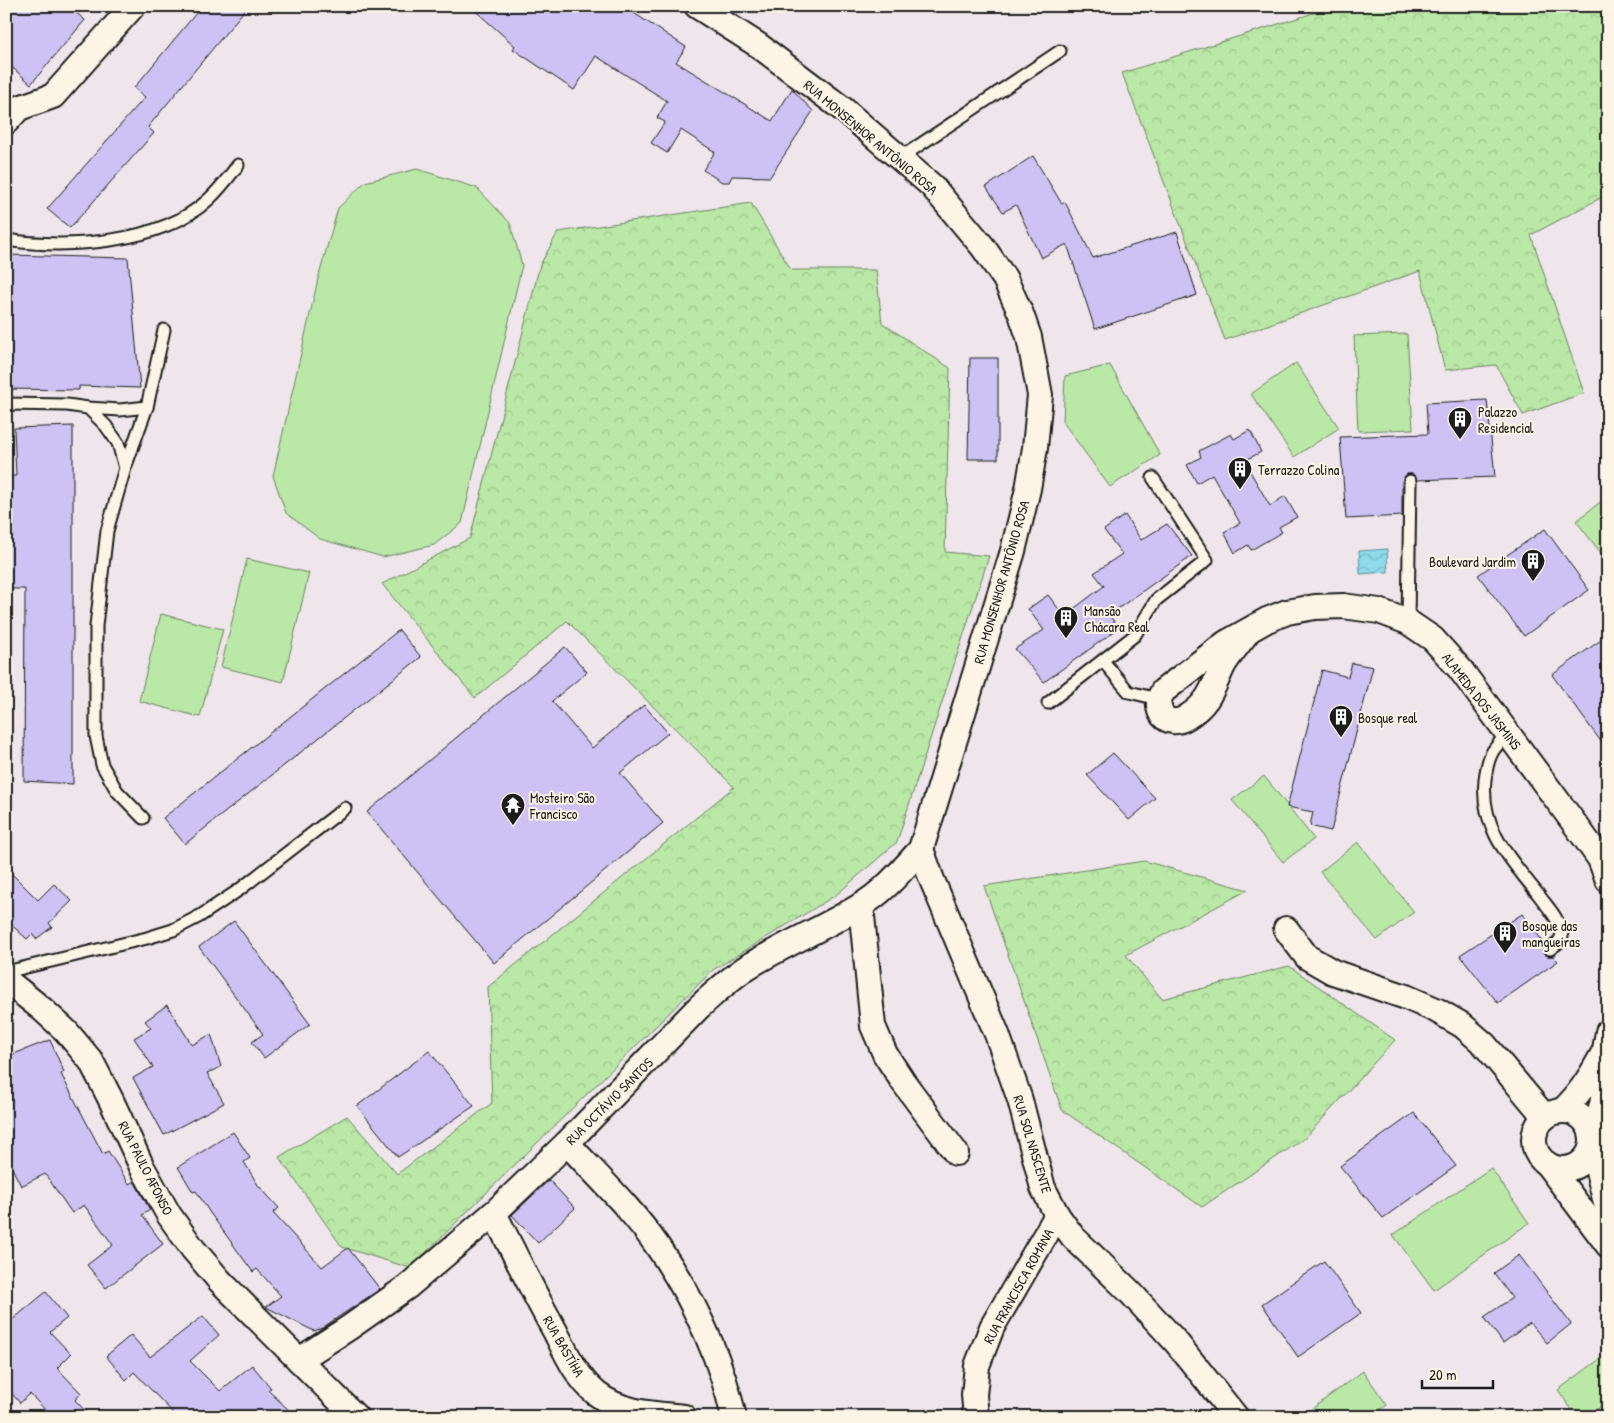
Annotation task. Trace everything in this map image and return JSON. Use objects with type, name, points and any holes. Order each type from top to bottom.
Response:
[{"type":"street","points":[[6,122],[19,108],[53,96],[133,6]]},
{"type":"street","name":"RUA MONSENHOR ANTÔNIO ROSA","points":[[697,6],[758,44],[844,110],[932,186],[983,247],[1005,279],[1029,337],[1040,394],[1035,448],[1028,489],[1013,550],[921,849]]},
{"type":"street","name":"ALAMEDA DOS JASMINS","points":[[1247,633],[1232,651],[1204,704],[1179,722],[1168,720],[1162,715],[1158,707],[1158,699],[1163,691],[1226,643],[1247,633],[1267,620],[1287,612],[1314,607],[1343,606],[1379,611],[1408,622],[1433,639],[1460,669],[1583,834],[1600,859],[1608,880]]},
{"type":"street","points":[[1197,664],[1216,684]]},
{"type":"street","name":"RUA OCTÁVIO SANTOS","points":[[299,1360],[407,1287],[494,1213],[566,1144],[699,1007],[727,982],[747,966],[861,906],[884,888],[921,849]]},
{"type":"street","name":"RUA SOL NASCENTE","points":[[921,849],[932,880],[997,1034],[1020,1100],[1043,1188],[1057,1214],[1073,1237],[1129,1291],[1176,1342],[1236,1417]]},
{"type":"street","points":[[861,906],[873,1026],[885,1054],[904,1083],[956,1152]]},
{"type":"street","points":[[1286,929],[1307,957],[1333,972],[1406,996],[1462,1025],[1484,1044],[1554,1114],[1574,1113],[1584,1119],[1591,1129],[1592,1144],[1608,1210]]},
{"type":"street","name":"RUA PAULO AFONSO","points":[[6,980],[66,1031],[91,1061],[142,1167],[174,1222],[193,1249],[220,1281],[356,1417]]},
{"type":"street","points":[[1606,1041],[1585,1085],[1575,1098],[1538,1125],[1534,1136],[1534,1147],[1608,1244]]},
{"type":"street","points":[[1547,1164],[1557,1169],[1569,1169],[1579,1165],[1587,1157],[1603,1100],[1606,1041]]},
{"type":"street","points":[[566,1144],[621,1201],[657,1246],[683,1286],[714,1350],[730,1396],[734,1417]]},
{"type":"street","name":"RUA BASTÍHA","points":[[494,1213],[527,1280],[572,1364],[582,1378],[597,1394],[627,1408],[651,1414],[684,1417]]},
{"type":"street","name":"RUA FRANCISCA ROMANA","points":[[976,1417],[974,1395],[977,1366],[992,1327],[1057,1214]]},
{"type":"lane","points":[[900,158],[1060,51]]},
{"type":"lane","points":[[6,240],[89,244],[160,227],[185,216],[208,201],[238,165]]},
{"type":"lane","points":[[143,818],[117,791],[102,765],[96,736],[96,626],[107,531],[125,468],[147,407],[164,330]]},
{"type":"lane","points":[[6,404],[67,405],[120,410],[147,407]]},
{"type":"lane","points":[[88,408],[106,426],[118,443],[125,468]]},
{"type":"lane","points":[[1048,703],[1135,635],[1156,600],[1207,560],[1153,478]]},
{"type":"lane","points":[[1408,622],[1410,481]]},
{"type":"lane","points":[[1103,661],[1129,692],[1158,699]]},
{"type":"lane","points":[[1507,733],[1493,752],[1485,773],[1483,797],[1486,816],[1495,836],[1512,861],[1558,920],[1562,936],[1558,943],[1550,949]]},
{"type":"lane","points":[[6,972],[173,930],[200,916],[239,890],[345,808]]},
{"type":"green space","points":[[1336,6],[1608,6],[1608,194],[1531,235],[1584,393],[1523,415],[1496,365],[1445,370],[1420,271],[1225,340],[1122,73]]},
{"type":"green space","points":[[417,169],[477,188],[510,223],[522,265],[462,523],[434,545],[383,557],[320,539],[286,513],[273,476],[318,279],[338,208],[365,182]]},
{"type":"green space","points":[[751,203],[791,270],[876,270],[882,323],[950,368],[945,552],[989,556],[897,842],[836,895],[713,970],[410,1268],[342,1247],[279,1157],[347,1116],[397,1174],[492,1103],[488,987],[734,787],[567,621],[475,698],[382,584],[470,538],[540,265],[558,232]]},
{"type":"green space","points":[[1407,334],[1413,429],[1358,431],[1354,336]]},
{"type":"green space","points":[[1296,363],[1339,428],[1294,457],[1251,394]]},
{"type":"green space","points":[[1110,365],[1160,455],[1110,487],[1063,422],[1065,376]]},
{"type":"green space","points":[[1608,496],[1608,562],[1576,521]]},
{"type":"green space","points":[[247,559],[309,573],[283,682],[221,667]]},
{"type":"green space","points":[[161,614],[223,629],[200,717],[139,701]]},
{"type":"green space","points":[[1264,776],[1314,839],[1283,862],[1232,800]]},
{"type":"green space","points":[[1358,842],[1414,912],[1377,940],[1320,872]]},
{"type":"green space","points":[[1144,861],[1248,890],[1126,955],[1162,999],[1289,966],[1395,1040],[1305,1138],[1202,1207],[1062,1110],[984,886]]},
{"type":"green space","points":[[1491,1168],[1529,1223],[1434,1290],[1393,1235]]},
{"type":"green space","points":[[1608,1353],[1608,1401],[1587,1417],[1577,1417],[1558,1390]]},
{"type":"green space","points":[[1363,1371],[1387,1405],[1371,1417],[1301,1417]]},
{"type":"water","points":[[1387,549],[1388,572],[1360,574],[1359,551]]},
{"type":"building","points":[[6,6],[68,6],[85,20],[31,84],[6,62]]},
{"type":"building","points":[[202,6],[248,6],[148,127],[154,133],[70,228],[47,209],[145,97],[134,88]]},
{"type":"building","points":[[470,6],[623,6],[686,47],[676,62],[772,121],[792,89],[813,111],[770,177],[732,176],[729,182],[722,182],[703,170],[715,152],[681,130],[667,153],[651,143],[665,122],[657,118],[667,101],[596,56],[574,90],[513,49],[515,46]]},
{"type":"building","points":[[1033,156],[1062,204],[1065,202],[1093,258],[1177,232],[1197,295],[1095,329],[1067,244],[1041,258],[1016,205],[1003,212],[986,187]]},
{"type":"building","points":[[6,255],[128,258],[140,388],[79,386],[79,390],[6,389]]},
{"type":"building","points":[[970,358],[998,358],[998,459],[968,459]]},
{"type":"building","points":[[1487,400],[1495,477],[1417,480],[1413,474],[1407,474],[1402,481],[1402,516],[1346,519],[1340,437],[1428,434],[1426,403]]},
{"type":"building","points":[[73,426],[73,784],[24,781],[25,589],[6,589],[6,476],[16,476],[14,428]]},
{"type":"building","name":"Terrazzo Colina","points":[[1250,430],[1261,452],[1244,461],[1270,506],[1285,496],[1297,517],[1279,527],[1282,532],[1251,550],[1248,545],[1235,553],[1224,532],[1240,523],[1212,474],[1197,483],[1187,465],[1201,457],[1199,451],[1231,434],[1234,439]]},
{"type":"building","points":[[1125,515],[1141,540],[1167,524],[1192,556],[1109,615],[1119,628],[1044,682],[1015,649],[1044,630],[1028,609],[1048,595],[1064,616],[1104,586],[1094,573],[1122,554],[1104,530]]},
{"type":"building","name":"Boulevard Jardim","points":[[1545,529],[1589,590],[1524,636],[1478,575]]},
{"type":"building","points":[[399,630],[421,657],[185,844],[163,818]]},
{"type":"building","points":[[1608,635],[1608,751],[1552,675]]},
{"type":"building","points":[[565,647],[587,672],[552,701],[592,748],[644,705],[668,733],[620,773],[663,823],[494,963],[367,812]]},
{"type":"building","name":"Bosque real","points":[[1352,663],[1373,667],[1331,831],[1310,826],[1313,812],[1287,807],[1322,670],[1348,677]]},
{"type":"building","points":[[1113,753],[1155,798],[1129,820],[1087,775]]},
{"type":"building","points":[[6,868],[38,900],[54,884],[72,901],[49,923],[52,927],[36,939],[32,934],[27,939],[6,920]]},
{"type":"building","name":"Bosque das mangueiras","points":[[1522,914],[1545,944],[1544,954],[1553,956],[1558,961],[1498,1003],[1460,955]]},
{"type":"building","points":[[234,921],[310,1024],[264,1058],[252,1042],[263,1034],[199,947]]},
{"type":"building","points":[[167,1005],[192,1045],[211,1034],[221,1067],[207,1073],[224,1103],[164,1135],[133,1078],[153,1067],[134,1038],[151,1028],[145,1021]]},
{"type":"building","points":[[50,1040],[64,1072],[61,1074],[103,1154],[108,1151],[129,1184],[134,1181],[150,1210],[142,1215],[163,1244],[106,1288],[87,1265],[113,1245],[84,1205],[72,1213],[45,1174],[21,1186],[6,1156],[6,1057]]},
{"type":"building","points":[[429,1051],[474,1106],[398,1157],[357,1106]]},
{"type":"building","points":[[1414,1113],[1456,1166],[1383,1218],[1340,1166]]},
{"type":"building","points":[[233,1132],[250,1158],[244,1162],[258,1185],[279,1208],[273,1213],[322,1267],[348,1248],[380,1289],[322,1328],[314,1331],[266,1307],[281,1296],[257,1269],[253,1272],[196,1191],[193,1192],[178,1167]]},
{"type":"building","points":[[549,1180],[575,1208],[538,1243],[512,1215]]},
{"type":"building","points":[[1519,1255],[1571,1324],[1547,1343],[1530,1323],[1503,1343],[1484,1317],[1512,1298],[1494,1273]]},
{"type":"building","points":[[1324,1261],[1361,1313],[1298,1357],[1262,1304]]},
{"type":"building","points":[[46,1292],[67,1318],[50,1332],[71,1354],[57,1368],[81,1393],[75,1400],[91,1417],[52,1417],[30,1394],[20,1403],[6,1387],[6,1325]]},
{"type":"building","points":[[203,1316],[219,1335],[190,1361],[220,1391],[252,1365],[271,1388],[268,1390],[296,1417],[177,1417],[134,1372],[126,1380],[106,1356],[131,1335],[150,1357]]},
{"type":"place","name":"Palazzo Residencial","points":[[1460,440]]},
{"type":"place","name":"Terrazzo Colina","points":[[1240,490]]},
{"type":"place","name":"Boulevard Jardim","points":[[1533,582]]},
{"type":"place","name":"Mansão Chácara Real","points":[[1066,639]]},
{"type":"place","name":"Bosque real","points":[[1341,738]]},
{"type":"place","name":"Mosteiro São Francisco","points":[[513,826]]},
{"type":"place","name":"Bosque das mangueiras","points":[[1505,954]]}]
